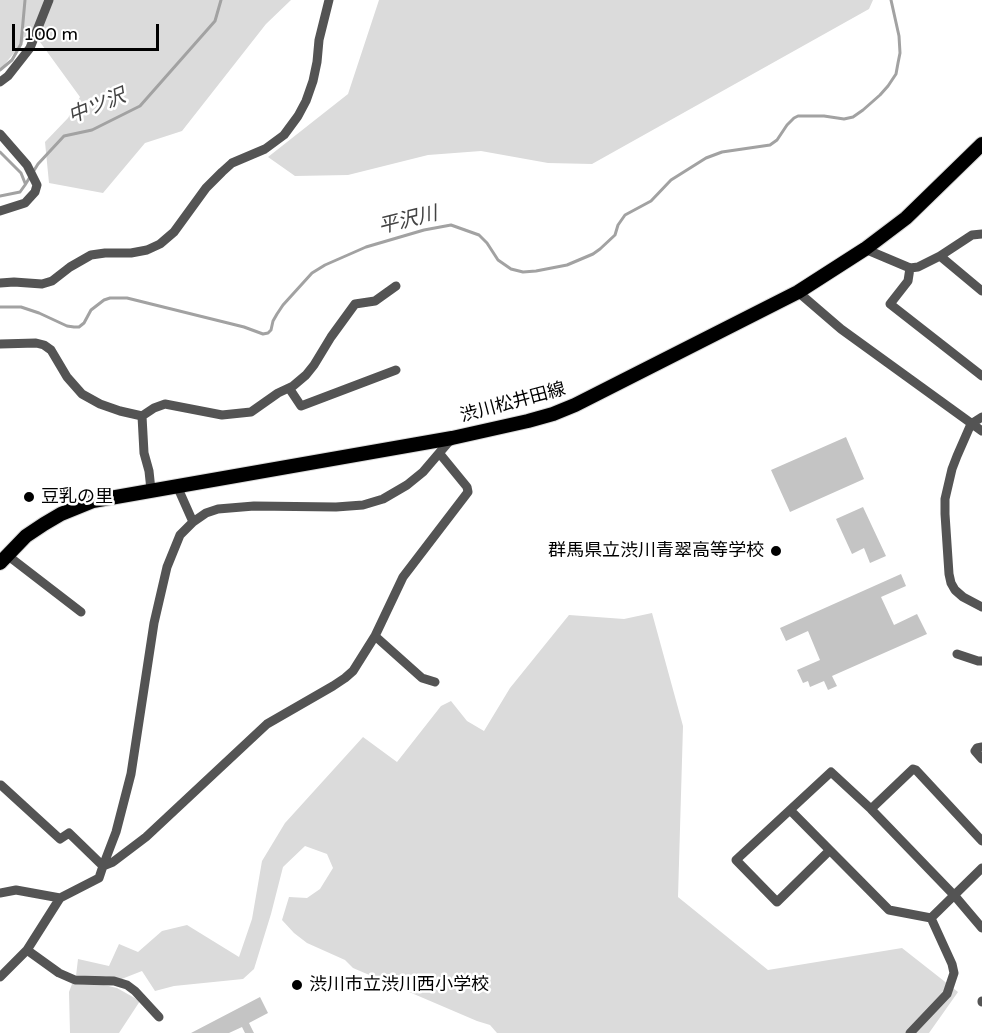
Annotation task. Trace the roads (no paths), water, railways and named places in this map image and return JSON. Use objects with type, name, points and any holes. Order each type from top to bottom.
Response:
[{"type":"main road","name":"渋川松井田線","points":[[3,559],[26,536],[61,514],[93,501],[452,438],[528,421],[575,405],[798,292],[865,249],[906,218],[982,144]]},
{"type":"street","points":[[0,82],[8,76],[30,48],[49,0]]},
{"type":"street","points":[[0,283],[42,284],[51,281],[91,255],[147,250],[160,244],[174,232],[206,189],[222,172],[232,163],[265,149],[284,135],[298,116],[313,81],[319,40],[329,0]]},
{"type":"street","points":[[0,134],[27,165],[37,185],[35,192],[25,203],[0,211]]},
{"type":"street","points":[[865,249],[910,268],[918,267],[977,235],[982,244]]},
{"type":"street","points":[[940,256],[982,291]]},
{"type":"street","points":[[910,268],[908,281],[890,304],[982,376]]},
{"type":"street","points":[[0,344],[36,343],[44,345],[51,350],[67,377],[82,394],[120,411],[142,416],[165,404],[222,415],[251,412],[306,375],[355,304],[375,301],[396,286]]},
{"type":"street","points":[[798,292],[841,329],[982,431]]},
{"type":"street","points":[[289,388],[301,406],[396,370]]},
{"type":"street","points":[[142,416],[144,453],[151,490]]},
{"type":"street","points":[[982,417],[971,424],[954,462],[945,499],[951,583],[963,597],[982,607]]},
{"type":"street","points":[[0,976],[27,950],[60,898],[99,878],[117,832],[131,774],[154,623],[167,567],[180,535],[206,513],[231,508],[336,507],[363,505],[382,499],[407,485],[423,472],[452,438]]},
{"type":"street","points":[[103,866],[113,862],[146,837],[267,724],[353,671],[375,636],[403,577],[468,492],[467,487],[440,454]]},
{"type":"street","points":[[177,486],[193,522]]},
{"type":"street","points":[[3,559],[81,612]]},
{"type":"street","points":[[375,636],[422,678],[435,682]]},
{"type":"street","points":[[957,654],[978,662],[982,661]]},
{"type":"street","points":[[982,747],[976,748],[975,751],[982,759]]},
{"type":"street","points":[[871,809],[913,769],[982,841]]},
{"type":"street","points":[[829,850],[777,902],[736,860],[831,772],[871,809],[954,895],[982,928]]},
{"type":"street","points":[[2,785],[60,839],[69,833],[103,866]]},
{"type":"street","points":[[790,810],[889,910],[931,918]]},
{"type":"street","points":[[931,918],[982,868]]},
{"type":"street","points":[[0,893],[16,890],[60,898]]},
{"type":"street","points":[[910,1033],[947,994],[954,973],[931,918]]},
{"type":"street","points":[[27,950],[59,973],[75,980],[114,981],[127,985],[159,1017]]},
{"type":"waterway","points":[[0,70],[12,60],[21,44],[25,0]]},
{"type":"waterway","name":"中ツ沢","points":[[0,196],[20,192],[38,164],[64,136],[92,130],[140,106],[215,21],[221,0]]},
{"type":"waterway","name":"平沢川","points":[[0,307],[21,307],[67,326],[79,327],[91,310],[104,300],[127,298],[244,327],[263,334],[271,330],[273,321],[283,305],[312,273],[325,265],[366,247],[424,230],[451,225],[479,235],[498,260],[511,269],[523,272],[567,265],[600,249],[615,235],[625,215],[651,201],[671,180],[706,158],[722,152],[770,145],[798,116],[844,119],[853,117],[863,110],[880,95],[896,74],[900,53],[899,36],[891,0]]},
{"type":"waterway","points":[[0,152],[21,173],[25,183]]},
{"type":"place","name":"豆乳の里","points":[[29,497]]},
{"type":"place","name":"群馬県立渋川青翠高等学校","points":[[776,551]]},
{"type":"place","name":"渋川市立渋川西小学校","points":[[297,985]]}]
